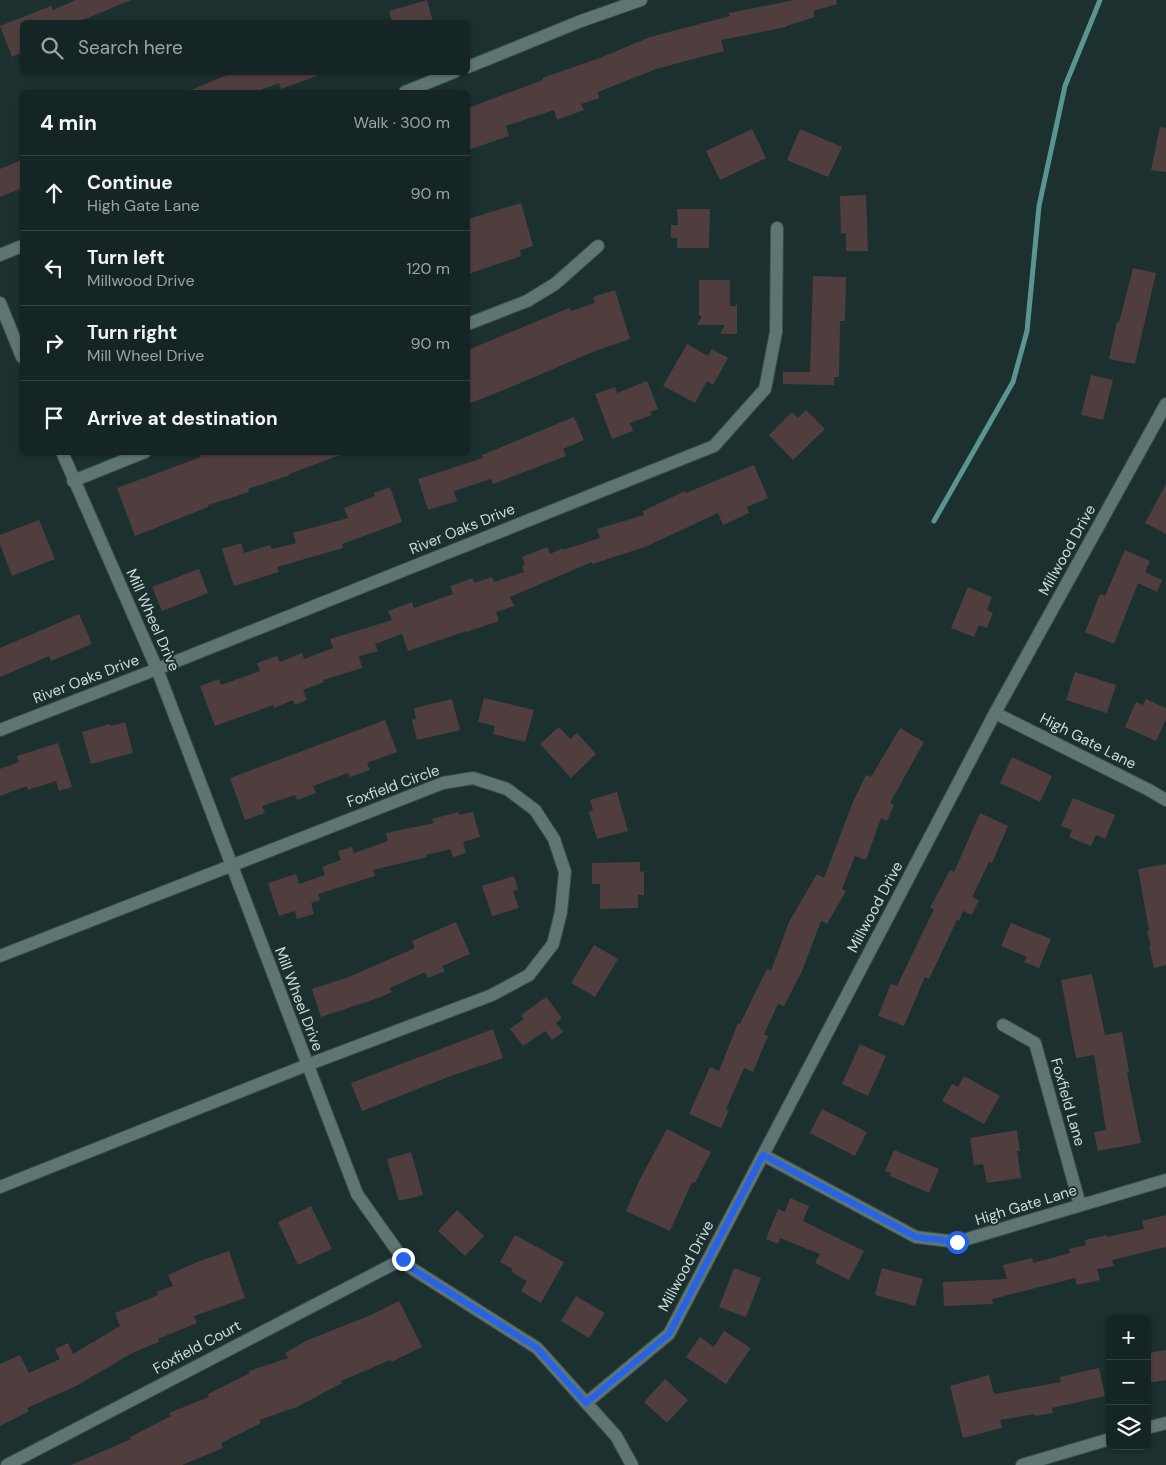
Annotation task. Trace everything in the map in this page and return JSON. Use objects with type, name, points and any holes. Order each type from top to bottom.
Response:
[{"type":"street","points":[[470,66],[581,21],[641,0]]},
{"type":"street","points":[[410,90],[447,75]]},
{"type":"street","name":"River Oaks Drive","points":[[0,730],[714,446],[765,389],[776,332],[777,228]]},
{"type":"street","points":[[470,323],[527,301],[556,284],[598,246]]},
{"type":"street","points":[[0,255],[20,247]]},
{"type":"street","points":[[0,303],[20,353]]},
{"type":"street","name":"Millwood Drive","points":[[586,1403],[669,1334],[995,713],[1166,404]]},
{"type":"street","name":"Mill Wheel Drive","points":[[63,455],[157,669],[357,1194],[408,1266],[537,1348],[616,1436],[632,1465]]},
{"type":"street","points":[[73,481],[138,455]]},
{"type":"street","name":"High Gate Lane","points":[[995,713],[1166,800]]},
{"type":"street","name":"Foxfield Circle","points":[[0,956],[443,783],[473,778],[507,789],[535,810],[554,838],[565,872],[561,912],[553,944],[529,975],[492,995],[307,1064],[0,1187]]},
{"type":"street","name":"Foxfield Lane","points":[[1003,1025],[1035,1043],[1080,1205]]},
{"type":"street","name":"High Gate Lane","points":[[763,1155],[916,1237],[957,1242],[1166,1180]]},
{"type":"street","name":"Foxfield Court","points":[[7,1465],[403,1259]]},
{"type":"street","points":[[1151,1427],[1166,1423]]},
{"type":"street","points":[[1022,1465],[1106,1440]]},
{"type":"building","points":[[76,0],[131,0],[83,20],[20,20],[20,53],[12,57],[0,26],[51,6],[53,10]]},
{"type":"building","points":[[427,0],[432,20],[391,20],[389,11]]},
{"type":"building","points":[[795,0],[836,0],[837,4],[813,11],[815,17],[786,27],[721,40],[724,51],[656,69],[598,92],[599,98],[581,104],[584,110],[557,120],[554,110],[506,126],[509,136],[470,149],[470,107],[650,37],[730,16],[729,13]]},
{"type":"building","points":[[227,75],[319,75],[281,89],[279,83],[260,90],[191,90]]},
{"type":"building","points":[[1160,127],[1166,128],[1166,172],[1151,170]]},
{"type":"building","points":[[752,129],[766,158],[720,180],[706,151]]},
{"type":"building","points":[[800,129],[842,147],[828,177],[787,160]]},
{"type":"building","points":[[20,161],[20,189],[0,197],[0,169]]},
{"type":"building","points":[[866,195],[868,251],[846,251],[846,233],[841,234],[840,196]]},
{"type":"building","points":[[521,203],[533,246],[520,250],[521,256],[470,273],[470,218]]},
{"type":"building","points":[[677,209],[710,209],[709,248],[677,248],[677,238],[671,238],[671,225],[678,225]]},
{"type":"building","points":[[1133,268],[1156,273],[1135,364],[1109,359],[1117,322],[1119,323]]},
{"type":"building","points":[[813,276],[846,277],[845,321],[840,321],[839,377],[834,377],[834,385],[783,384],[783,372],[810,372]]},
{"type":"building","points":[[699,280],[730,280],[730,306],[736,306],[737,303],[737,334],[720,334],[725,325],[697,325],[702,316],[699,316]]},
{"type":"building","points":[[615,290],[630,339],[595,351],[470,403],[470,349],[569,308],[571,311],[595,303],[593,297]]},
{"type":"building","points":[[687,344],[708,356],[712,349],[728,358],[713,385],[707,381],[695,403],[663,386]]},
{"type":"building","points":[[1091,375],[1113,380],[1103,420],[1081,415]]},
{"type":"building","points":[[647,381],[658,409],[650,412],[652,415],[630,423],[633,431],[612,439],[595,394],[615,387],[617,393]]},
{"type":"building","points":[[806,410],[825,429],[793,460],[769,435],[792,412],[798,418]]},
{"type":"building","points":[[574,417],[584,440],[563,449],[566,456],[493,484],[491,479],[454,491],[457,501],[428,510],[418,479],[483,458],[482,455]]},
{"type":"building","points":[[200,455],[340,455],[248,489],[249,492],[208,505],[208,507],[135,536],[117,488],[201,457]]},
{"type":"building","points":[[754,465],[768,498],[747,507],[749,513],[723,525],[718,513],[645,547],[592,564],[592,562],[510,597],[514,606],[496,612],[499,621],[408,651],[402,634],[375,644],[378,651],[359,656],[362,668],[323,680],[324,682],[303,690],[307,700],[295,705],[293,700],[274,708],[273,705],[215,726],[200,686],[219,679],[221,685],[260,671],[257,663],[277,656],[280,662],[302,653],[304,659],[333,648],[330,639],[392,620],[388,611],[412,602],[414,608],[453,594],[450,586],[473,578],[474,583],[492,577],[494,582],[524,572],[522,566],[525,565],[522,557],[547,547],[550,554],[563,548],[563,550],[600,538],[597,529],[644,515],[643,511],[685,491],[686,493]]},
{"type":"building","points":[[1166,484],[1166,534],[1145,523]]},
{"type":"building","points":[[390,487],[402,522],[342,544],[343,548],[277,567],[279,572],[234,586],[222,549],[241,543],[244,553],[270,545],[272,549],[296,543],[293,533],[348,518],[344,508],[375,496],[374,493]]},
{"type":"building","points":[[39,520],[55,559],[12,576],[0,544],[0,535]]},
{"type":"building","points":[[1125,550],[1150,561],[1145,572],[1162,580],[1157,592],[1138,583],[1114,644],[1085,632],[1100,594],[1105,596]]},
{"type":"building","points":[[199,569],[208,593],[162,611],[152,587]]},
{"type":"building","points":[[968,587],[992,597],[987,610],[993,613],[987,628],[979,625],[974,637],[951,628]]},
{"type":"building","points":[[79,614],[92,644],[51,661],[49,656],[0,677],[0,648]]},
{"type":"building","points":[[1075,672],[1116,685],[1107,713],[1066,700]]},
{"type":"building","points":[[484,698],[534,710],[525,742],[493,734],[495,726],[478,722]]},
{"type":"building","points":[[452,699],[460,730],[417,740],[412,720],[416,719],[414,708]]},
{"type":"building","points":[[1146,699],[1166,708],[1166,719],[1156,741],[1125,727],[1136,702],[1143,705]]},
{"type":"building","points":[[385,720],[397,752],[367,763],[370,770],[350,777],[348,773],[313,786],[316,793],[297,800],[295,795],[262,806],[265,813],[245,820],[230,778]]},
{"type":"building","points":[[125,722],[133,753],[91,764],[82,732]]},
{"type":"building","points":[[559,727],[570,739],[577,733],[596,754],[571,778],[540,744]]},
{"type":"building","points":[[900,728],[924,742],[890,803],[894,805],[887,821],[881,818],[866,860],[855,856],[842,889],[846,891],[827,924],[821,921],[802,971],[784,1006],[778,1004],[764,1034],[768,1036],[753,1072],[744,1068],[726,1109],[729,1110],[721,1128],[689,1114],[710,1067],[719,1071],[738,1023],[740,1024],[767,969],[771,971],[789,922],[817,874],[824,878],[853,802],[866,775],[871,777]]},
{"type":"building","points":[[58,743],[72,787],[59,791],[56,781],[28,790],[27,786],[0,796],[0,769],[19,762],[17,756]]},
{"type":"building","points":[[1012,757],[1052,776],[1040,802],[1000,783]]},
{"type":"building","points":[[617,792],[628,831],[597,839],[589,812],[593,810],[590,800]]},
{"type":"building","points":[[1073,798],[1115,815],[1105,839],[1096,835],[1091,846],[1069,837],[1072,830],[1061,826]]},
{"type":"building","points":[[458,812],[459,815],[473,812],[480,837],[463,842],[466,853],[453,857],[450,849],[426,855],[427,857],[373,870],[375,876],[318,894],[320,900],[311,903],[314,914],[297,919],[295,911],[279,916],[268,883],[296,874],[299,884],[325,875],[322,867],[341,860],[338,851],[352,847],[354,853],[388,841],[386,833],[434,823],[432,819]]},
{"type":"building","points":[[980,813],[1008,826],[992,863],[989,862],[972,897],[979,900],[972,915],[963,911],[959,921],[957,920],[929,979],[925,977],[904,1026],[878,1016],[891,984],[897,986],[934,909],[930,908],[950,870],[954,872]]},
{"type":"building","points":[[640,862],[640,872],[644,871],[644,895],[638,895],[638,908],[600,909],[600,884],[592,884],[592,863]]},
{"type":"building","points":[[1166,864],[1166,965],[1154,968],[1138,869]]},
{"type":"building","points":[[514,876],[518,889],[513,891],[519,908],[492,916],[482,886]]},
{"type":"building","points":[[456,922],[470,954],[442,966],[445,971],[428,978],[425,972],[390,988],[392,992],[321,1017],[312,989],[349,977],[415,948],[412,941]]},
{"type":"building","points":[[1011,923],[1051,939],[1039,968],[1024,962],[1027,957],[1001,946]]},
{"type":"building","points":[[594,945],[618,959],[595,997],[571,983]]},
{"type":"building","points":[[1092,974],[1105,1035],[1122,1032],[1129,1072],[1127,1073],[1141,1143],[1098,1151],[1094,1132],[1106,1130],[1094,1055],[1076,1058],[1061,980]]},
{"type":"building","points":[[546,997],[562,1018],[556,1023],[563,1032],[552,1040],[545,1031],[523,1046],[510,1029],[524,1019],[521,1015]]},
{"type":"building","points":[[493,1029],[503,1058],[448,1077],[362,1111],[351,1083]]},
{"type":"building","points":[[860,1044],[886,1056],[868,1096],[842,1084]]},
{"type":"building","points":[[964,1076],[1000,1096],[984,1124],[942,1101],[952,1084],[958,1087]]},
{"type":"building","points":[[822,1109],[867,1132],[855,1156],[810,1133]]},
{"type":"building","points":[[667,1129],[711,1152],[695,1183],[692,1182],[670,1231],[626,1211],[640,1179]]},
{"type":"building","points":[[1017,1130],[1020,1151],[1017,1151],[1021,1178],[987,1183],[983,1164],[974,1165],[970,1138]]},
{"type":"building","points":[[894,1150],[939,1169],[929,1193],[890,1176],[891,1173],[885,1171]]},
{"type":"building","points":[[411,1152],[423,1195],[399,1201],[387,1159]]},
{"type":"building","points":[[790,1198],[809,1206],[803,1221],[864,1251],[849,1280],[815,1263],[820,1254],[780,1238],[778,1244],[766,1239],[778,1209],[785,1212]]},
{"type":"building","points":[[311,1206],[332,1249],[298,1265],[278,1222]]},
{"type":"building","points":[[457,1210],[484,1236],[465,1256],[438,1231]]},
{"type":"building","points":[[1166,1215],[1166,1247],[1112,1260],[1114,1266],[1097,1269],[1100,1280],[1077,1285],[1075,1278],[992,1299],[993,1304],[944,1306],[943,1282],[1007,1279],[1003,1265],[1032,1258],[1033,1263],[1070,1253],[1069,1249],[1086,1245],[1085,1240],[1144,1229],[1142,1221]]},
{"type":"building","points":[[515,1235],[564,1262],[541,1303],[521,1291],[527,1281],[511,1272],[513,1269],[500,1262]]},
{"type":"building","points":[[229,1251],[245,1298],[194,1316],[197,1323],[158,1339],[159,1342],[134,1352],[76,1386],[27,1408],[29,1411],[0,1426],[0,1364],[20,1355],[29,1373],[60,1359],[55,1349],[68,1343],[73,1354],[120,1326],[115,1313],[158,1295],[157,1292],[173,1286],[168,1275]]},
{"type":"building","points":[[734,1268],[761,1278],[746,1317],[719,1307]]},
{"type":"building","points":[[882,1268],[923,1279],[915,1306],[875,1295]]},
{"type":"building","points":[[576,1296],[605,1313],[589,1338],[561,1321]]},
{"type":"building","points":[[399,1301],[422,1347],[391,1362],[390,1360],[341,1381],[342,1383],[297,1407],[259,1420],[261,1423],[221,1443],[223,1448],[182,1465],[71,1465],[131,1439],[130,1437],[171,1416],[169,1413],[209,1397],[208,1394],[250,1373],[249,1371],[288,1358],[285,1353],[308,1340],[371,1315]]},
{"type":"building","points":[[724,1331],[751,1348],[726,1384],[686,1357],[700,1337],[714,1347]]},
{"type":"building","points":[[1166,1350],[1166,1380],[1151,1382],[1151,1352]]},
{"type":"building","points":[[1099,1368],[1105,1396],[1052,1408],[1053,1413],[1000,1420],[1002,1428],[963,1438],[950,1386],[989,1375],[994,1394],[1061,1382],[1060,1377]]},
{"type":"building","points":[[665,1379],[688,1400],[667,1423],[644,1402]]},
{"type":"waterway","points":[[934,521],[1013,382],[1027,331],[1039,206],[1065,86],[1100,0]]},
{"type":"route","points":[[403,1259],[408,1266],[537,1348],[586,1403],[669,1334],[763,1155],[916,1237],[957,1242]]}]
